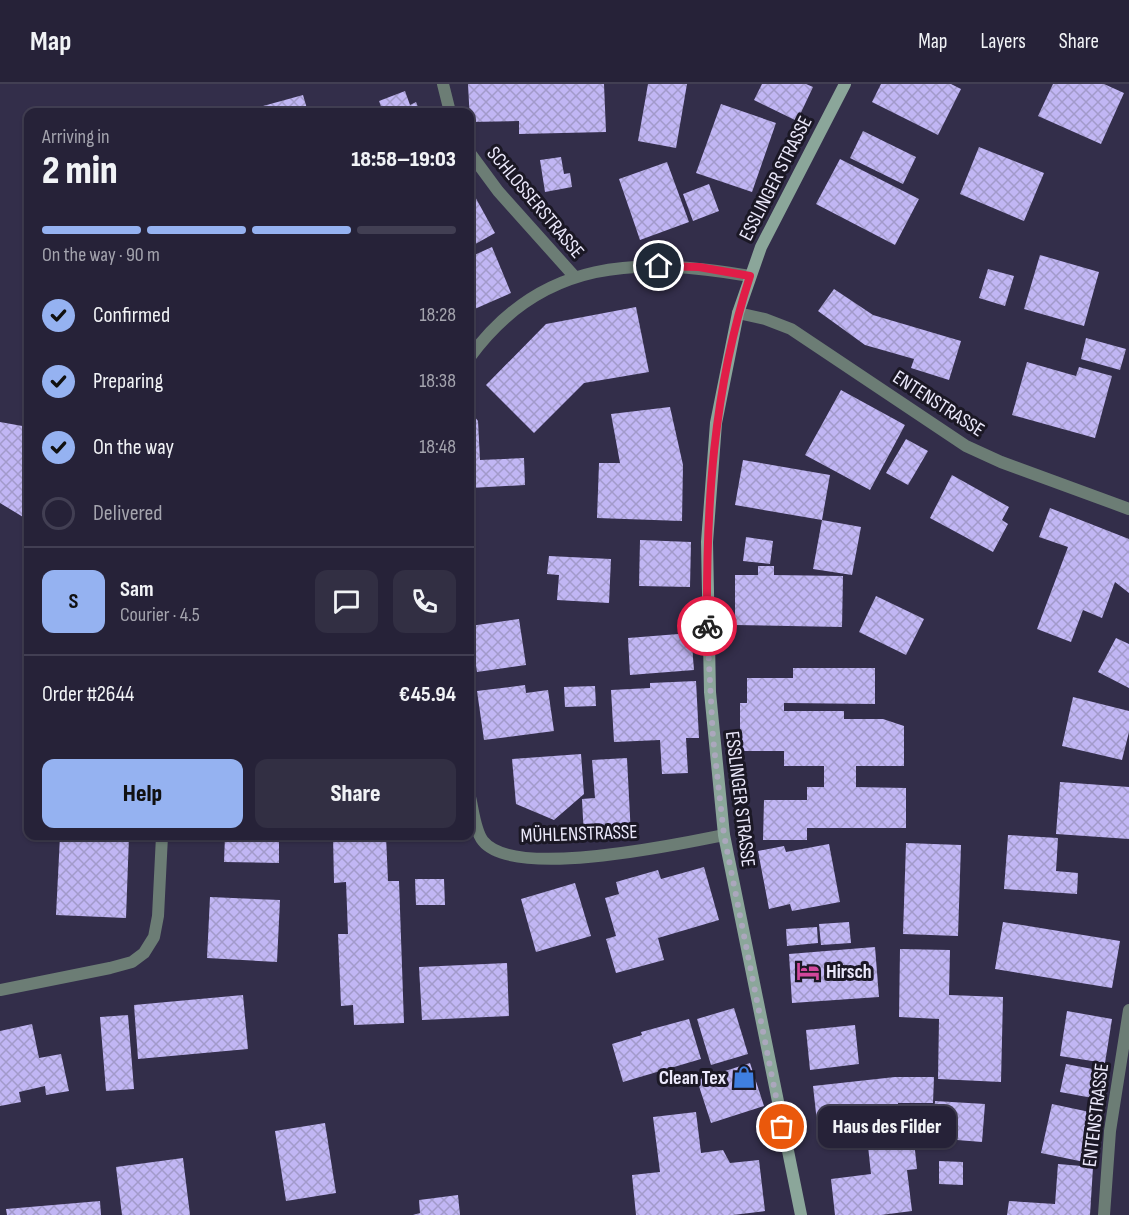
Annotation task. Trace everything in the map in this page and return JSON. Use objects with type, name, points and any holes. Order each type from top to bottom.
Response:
[{"type":"main road","name":"ESSLINGER STRASSE","points":[[801,1215],[724,835],[710,692],[707,542],[716,423],[738,313],[750,276],[793,182],[845,84]]},
{"type":"street","points":[[443,84],[449,108]]},
{"type":"street","name":"SCHLOSSERSTRASSE","points":[[474,158],[498,190],[574,276]]},
{"type":"street","name":"SCHLOSSERSTRASSE","points":[[474,352],[502,319],[536,293],[574,276],[618,269],[659,266],[699,267],[750,276]]},
{"type":"street","name":"ENTENSTRASSE","points":[[738,313],[765,319],[791,329],[966,446],[1001,462],[1129,509]]},
{"type":"street","name":"MÜHLENSTRASSE","points":[[474,811],[482,840],[493,850],[515,856],[587,857],[638,852],[724,835]]},
{"type":"street","points":[[0,990],[110,968],[132,962],[144,953],[154,937],[158,916],[162,840]]},
{"type":"street","name":"ENTENSTRASSE","points":[[1104,1215],[1110,1131],[1128,1017]]},
{"type":"building","points":[[468,84],[604,84],[606,132],[519,134],[519,121],[474,122],[474,108],[469,108]]},
{"type":"building","points":[[648,84],[687,84],[676,148],[638,141]]},
{"type":"building","points":[[762,84],[806,84],[813,87],[797,121],[754,100]]},
{"type":"building","points":[[881,84],[951,84],[961,89],[938,135],[872,102]]},
{"type":"building","points":[[1053,84],[1104,84],[1124,93],[1101,144],[1038,116]]},
{"type":"building","points":[[405,91],[410,105],[416,102],[418,108],[382,108],[379,101]]},
{"type":"building","points":[[303,95],[307,108],[264,108],[263,106]]},
{"type":"building","points":[[721,104],[776,123],[752,192],[696,173]]},
{"type":"building","points":[[863,131],[916,157],[903,184],[850,158]]},
{"type":"building","points":[[979,147],[1044,173],[1024,221],[960,194]]},
{"type":"building","points":[[561,157],[564,174],[570,173],[572,187],[545,192],[540,160]]},
{"type":"building","points":[[840,159],[919,199],[895,245],[816,204]]},
{"type":"building","points":[[667,162],[689,222],[640,240],[619,179]]},
{"type":"building","points":[[709,184],[719,211],[693,221],[683,194]]},
{"type":"building","points":[[474,195],[495,233],[474,245]]},
{"type":"building","points":[[492,247],[511,293],[474,309],[474,255]]},
{"type":"building","points":[[1040,255],[1099,272],[1084,326],[1024,309]]},
{"type":"building","points":[[988,269],[1014,276],[1005,306],[979,298]]},
{"type":"building","points":[[834,289],[873,315],[961,341],[949,380],[911,368],[914,359],[865,345],[818,311]]},
{"type":"building","points":[[636,307],[649,372],[584,383],[534,433],[486,385],[546,324]]},
{"type":"building","points":[[1086,338],[1126,349],[1120,370],[1081,359]]},
{"type":"building","points":[[1027,362],[1076,376],[1079,367],[1112,376],[1095,438],[1012,415]]},
{"type":"building","points":[[841,390],[905,425],[870,490],[805,455]]},
{"type":"building","points":[[670,407],[683,465],[682,521],[597,518],[599,463],[620,463],[611,414]]},
{"type":"building","points":[[474,416],[478,421],[480,460],[524,458],[525,485],[474,488]]},
{"type":"building","points":[[0,422],[24,426],[24,518],[0,503]]},
{"type":"building","points":[[906,439],[928,451],[908,485],[886,473]]},
{"type":"building","points":[[743,460],[830,475],[822,520],[735,505]]},
{"type":"building","points":[[952,475],[1009,507],[1002,520],[1008,524],[993,552],[930,518]]},
{"type":"building","points":[[1050,508],[1129,539],[1129,593],[1115,582],[1102,618],[1083,610],[1071,642],[1037,629],[1068,547],[1039,537]]},
{"type":"building","points":[[822,520],[861,527],[852,575],[813,569]]},
{"type":"building","points":[[746,537],[773,541],[770,564],[743,561]]},
{"type":"building","points":[[640,540],[691,542],[690,587],[639,586]]},
{"type":"building","points":[[549,556],[611,559],[609,603],[557,600],[559,575],[547,574]]},
{"type":"building","points":[[758,566],[774,566],[774,575],[843,576],[842,627],[735,625],[735,575],[758,575]]},
{"type":"building","points":[[876,596],[924,619],[906,655],[859,632]]},
{"type":"building","points":[[519,619],[526,665],[477,672],[474,625]]},
{"type":"building","points":[[691,633],[694,670],[630,675],[628,638]]},
{"type":"building","points":[[1116,638],[1129,644],[1129,688],[1098,672]]},
{"type":"building","points":[[793,668],[875,668],[875,704],[784,703],[784,711],[844,711],[844,719],[883,719],[904,726],[904,766],[856,766],[856,787],[906,788],[906,828],[807,828],[807,840],[763,840],[764,800],[807,800],[807,787],[824,787],[824,766],[784,766],[784,751],[740,751],[740,703],[747,703],[747,678],[793,678]]},
{"type":"building","points":[[696,681],[699,738],[686,738],[688,773],[662,774],[660,740],[614,742],[611,690],[650,688],[650,683]]},
{"type":"building","points":[[525,685],[526,693],[548,690],[554,731],[484,740],[477,691]]},
{"type":"building","points":[[595,686],[596,706],[565,707],[564,687]]},
{"type":"building","points":[[1073,697],[1129,711],[1129,732],[1122,760],[1062,746]]},
{"type":"building","points":[[581,754],[584,794],[554,820],[516,804],[512,759]]},
{"type":"building","points":[[627,758],[631,836],[584,838],[582,799],[595,798],[592,760]]},
{"type":"building","points":[[1060,782],[1129,787],[1129,839],[1056,834]]},
{"type":"building","points":[[1008,835],[1058,838],[1056,871],[1078,873],[1077,894],[1004,889]]},
{"type":"building","points":[[60,840],[129,840],[126,918],[56,915]]},
{"type":"building","points":[[225,840],[279,840],[279,863],[224,862]]},
{"type":"building","points":[[333,840],[386,840],[388,881],[399,881],[404,1023],[354,1025],[353,1005],[341,1006],[338,934],[348,934],[346,882],[334,883]]},
{"type":"building","points":[[906,843],[961,845],[958,936],[903,934]]},
{"type":"building","points":[[829,844],[840,902],[792,911],[790,904],[769,909],[758,851],[784,846],[786,852]]},
{"type":"building","points":[[704,867],[719,920],[658,938],[664,960],[616,973],[606,939],[616,936],[605,898],[619,894],[616,882],[658,870],[661,879]]},
{"type":"building","points":[[415,879],[444,879],[445,905],[416,905]]},
{"type":"building","points":[[575,883],[591,936],[536,952],[521,899]]},
{"type":"building","points":[[210,897],[280,900],[277,962],[207,958]]},
{"type":"building","points":[[849,922],[851,943],[821,945],[819,924]]},
{"type":"building","points":[[1003,922],[1120,941],[1112,988],[995,969]]},
{"type":"building","points":[[817,927],[818,943],[787,946],[786,929]]},
{"type":"building","points":[[875,947],[879,997],[792,1003],[789,954]]},
{"type":"building","points":[[900,949],[950,950],[949,995],[1003,997],[1001,1082],[938,1079],[939,1019],[899,1017]]},
{"type":"building","points":[[507,963],[509,1016],[422,1020],[419,967]]},
{"type":"building","points":[[243,995],[248,1049],[138,1059],[134,1005]]},
{"type":"building","points":[[734,1008],[748,1054],[711,1065],[697,1019]]},
{"type":"building","points":[[1067,1011],[1112,1019],[1105,1063],[1060,1056]]},
{"type":"building","points":[[128,1015],[134,1089],[106,1091],[100,1017]]},
{"type":"building","points":[[689,1019],[701,1059],[623,1082],[612,1044],[642,1035],[641,1032]]},
{"type":"building","points":[[32,1024],[39,1058],[61,1054],[69,1091],[46,1095],[45,1086],[19,1092],[21,1102],[0,1106],[0,1031]]},
{"type":"building","points":[[855,1025],[859,1064],[810,1070],[806,1030]]},
{"type":"building","points":[[750,1063],[764,1106],[711,1123],[697,1080]]},
{"type":"building","points":[[1066,1064],[1103,1071],[1098,1099],[1060,1092]]},
{"type":"building","points":[[895,1077],[934,1077],[933,1103],[898,1103],[900,1122],[818,1131],[813,1086]]},
{"type":"building","points":[[935,1101],[985,1104],[982,1142],[932,1138]]},
{"type":"building","points":[[1052,1104],[1099,1114],[1089,1163],[1041,1153]]},
{"type":"building","points":[[696,1112],[701,1153],[723,1150],[730,1163],[759,1160],[765,1211],[733,1215],[636,1215],[632,1175],[660,1172],[653,1117]]},
{"type":"building","points":[[325,1123],[336,1193],[286,1201],[275,1131]]},
{"type":"building","points":[[914,1141],[917,1169],[907,1170],[912,1211],[881,1215],[835,1215],[831,1179],[871,1174],[868,1146]]},
{"type":"building","points":[[183,1158],[190,1215],[122,1215],[116,1167]]},
{"type":"building","points":[[939,1161],[963,1162],[963,1185],[939,1184]]},
{"type":"building","points":[[1058,1164],[1093,1167],[1090,1215],[1007,1215],[1009,1201],[1055,1204]]},
{"type":"building","points":[[458,1195],[460,1215],[413,1215],[420,1213],[419,1200]]},
{"type":"building","points":[[100,1201],[101,1215],[7,1215],[6,1209]]},
{"type":"way so far","points":[[707,626],[713,738],[724,835],[782,1127]]},
{"type":"place","name":"Hirsch","points":[[808,971]]},
{"type":"place","name":"Clean Tex","points":[[744,1077]]},
{"type":"place","name":"Haus des Filder","points":[[782,1127]]},
{"type":"route","points":[[659,266],[699,267],[750,276],[725,367],[716,423],[709,492],[707,626]]}]
